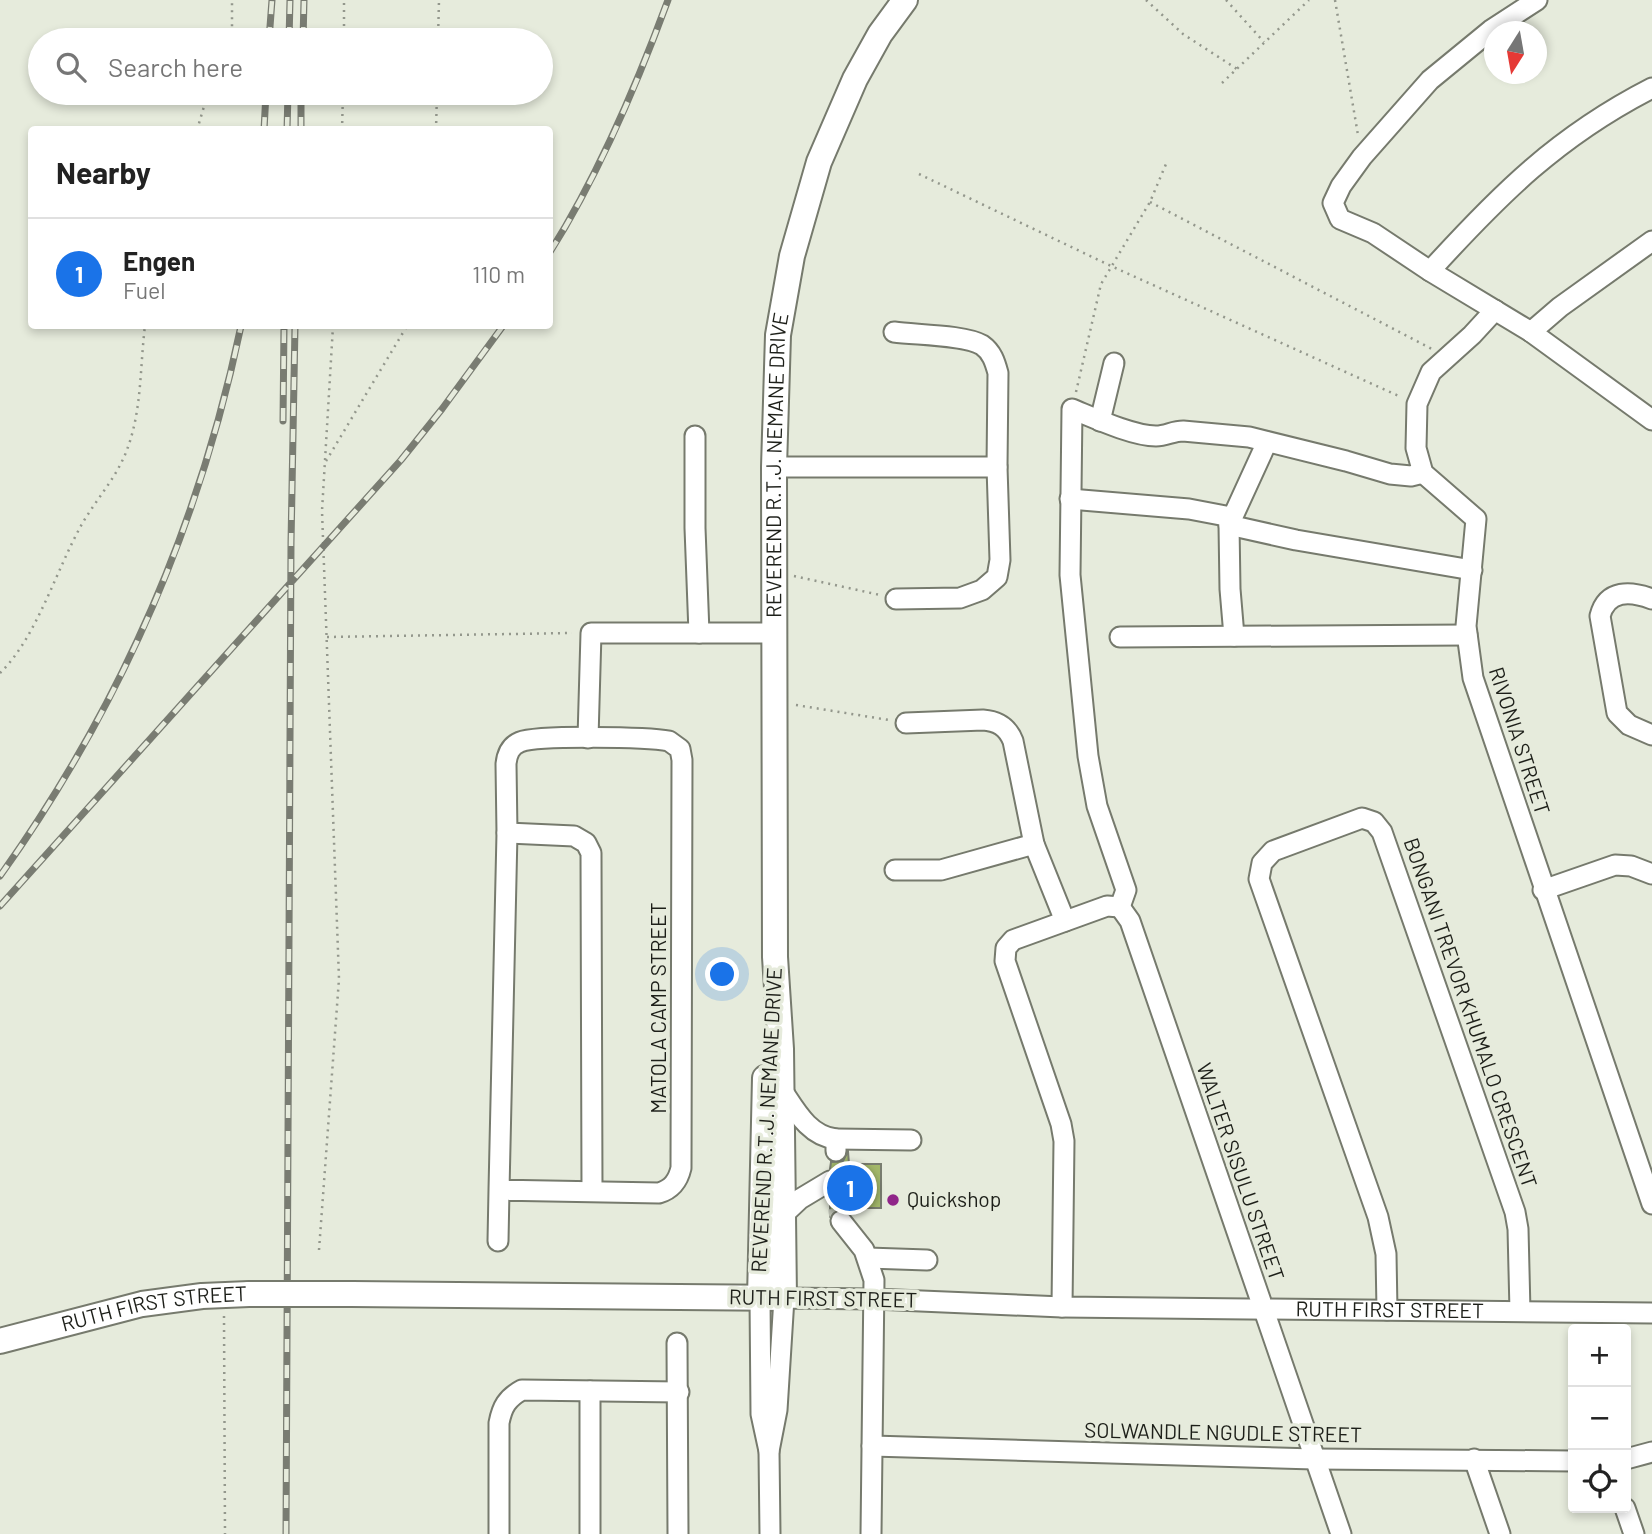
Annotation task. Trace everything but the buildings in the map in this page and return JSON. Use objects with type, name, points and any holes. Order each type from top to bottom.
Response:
[{"type":"main road","name":"REVEREND R.T.J. NEMANE DRIVE","points":[[772,1298],[783,1215],[782,1090],[775,957],[774,467],[778,335],[799,225],[819,162],[843,105],[880,34],[905,0]]},
{"type":"main road","name":"REVEREND R.T.J. NEMANE DRIVE","points":[[772,1298],[766,1053],[775,957]]},
{"type":"main road","name":"RUTH FIRST STREET","points":[[0,1341],[142,1304],[224,1295],[772,1298]]},
{"type":"street","points":[[1537,0],[1491,30],[1430,80],[1362,158],[1335,197],[1334,209],[1340,219],[1373,233],[1531,332],[1652,420]]},
{"type":"street","points":[[1430,271],[1515,181],[1560,144],[1602,115],[1652,88]]},
{"type":"street","points":[[1531,332],[1560,307],[1652,241]]},
{"type":"street","points":[[1062,1307],[1064,1141],[1061,1124],[1004,957],[1006,948],[1013,940],[1107,906],[1120,906],[1126,890],[1097,806],[1088,756],[1070,575],[1072,408],[1100,421],[1155,437],[1183,431],[1249,437],[1390,474],[1411,476],[1423,472],[1416,448],[1417,404],[1431,372],[1495,310]]},
{"type":"street","points":[[894,332],[967,340],[979,344],[995,361],[998,373],[1000,560],[997,578],[982,590],[960,597],[896,599]]},
{"type":"street","points":[[1100,421],[1114,363]]},
{"type":"street","points":[[695,436],[699,633]]},
{"type":"street","points":[[1234,636],[1230,589],[1230,521],[1267,442]]},
{"type":"street","points":[[774,467],[997,467]]},
{"type":"street","name":"RIVONIA STREET","points":[[1423,472],[1476,519],[1466,626],[1473,678],[1652,1204]]},
{"type":"street","points":[[1070,499],[1189,509],[1296,540],[1472,570]]},
{"type":"street","points":[[1652,599],[1637,593],[1617,594],[1604,605],[1600,616],[1617,713],[1629,725],[1652,735]]},
{"type":"street","points":[[498,1241],[507,833],[506,764],[510,749],[528,740],[588,738],[591,633],[776,633]]},
{"type":"street","points":[[1120,637],[1467,635]]},
{"type":"street","points":[[906,723],[983,720],[997,723],[1007,729],[1013,741],[1034,844],[1065,921]]},
{"type":"street","name":"MATOLA CAMP STREET","points":[[499,1190],[662,1192],[674,1184],[681,1168],[680,749],[669,741],[588,738]]},
{"type":"street","name":"BONGANI TREVOR KHUMALO CRESCENT","points":[[1387,1310],[1386,1254],[1378,1217],[1259,873],[1264,859],[1273,851],[1362,818],[1374,822],[1382,832],[1515,1212],[1518,1229],[1520,1311]]},
{"type":"street","points":[[507,833],[574,836],[586,843],[591,853],[592,1191]]},
{"type":"street","points":[[895,870],[942,870],[1034,844]]},
{"type":"street","points":[[1543,890],[1615,865],[1631,866],[1652,874]]},
{"type":"street","name":"WALTER SISULU STREET","points":[[1120,906],[1130,920],[1341,1534]]},
{"type":"street","points":[[782,1090],[810,1128],[836,1145],[911,1140]]},
{"type":"street","points":[[783,1215],[800,1199],[830,1181]]},
{"type":"street","points":[[841,1221],[868,1258],[874,1280],[871,1534]]},
{"type":"street","points":[[868,1258],[927,1259]]},
{"type":"street","name":"RUTH FIRST STREET","points":[[772,1298],[874,1298],[1062,1307],[1652,1313]]},
{"type":"street","name":"REVEREND R.T.J. NEMANE DRIVE","points":[[770,1534],[769,1451],[761,1414],[772,1298]]},
{"type":"street","points":[[677,1343],[678,1534]]},
{"type":"street","points":[[499,1534],[499,1423],[507,1400],[522,1390],[678,1392]]},
{"type":"street","points":[[590,1391],[590,1534]]},
{"type":"street","name":"SOLWANDLE NGUDLE STREET","points":[[872,1446],[1314,1459],[1568,1461]]},
{"type":"street","points":[[1631,1458],[1652,1452]]},
{"type":"street","points":[[1474,1459],[1500,1534]]},
{"type":"street","points":[[1627,1513],[1634,1534]]},
{"type":"path","points":[[232,0],[232,28]]},
{"type":"path","points":[[344,0],[344,28]]},
{"type":"path","points":[[438,28],[439,0]]},
{"type":"path","points":[[1146,0],[1182,34],[1237,69]]},
{"type":"path","points":[[1226,0],[1264,42]]},
{"type":"path","points":[[1222,83],[1309,0]]},
{"type":"path","points":[[1335,0],[1362,158]]},
{"type":"path","points":[[198,126],[204,105]]},
{"type":"path","points":[[342,126],[343,105]]},
{"type":"path","points":[[436,126],[437,105]]},
{"type":"path","points":[[1072,408],[1101,284],[1150,202],[1166,164]]},
{"type":"path","points":[[919,174],[1111,266],[1417,404]]},
{"type":"path","points":[[1150,202],[1447,357]]},
{"type":"path","points":[[0,673],[24,642],[80,527],[123,460],[136,417],[145,329]]},
{"type":"path","points":[[319,1250],[340,979],[323,511],[333,329]]},
{"type":"path","points":[[325,461],[405,329]]},
{"type":"path","points":[[774,571],[896,599]]},
{"type":"path","points":[[327,637],[591,633]]},
{"type":"path","points":[[774,701],[906,723]]},
{"type":"path","points":[[224,1295],[225,1534]]},
{"type":"tunnel","points":[[837,1180],[838,1212],[841,1221]]},
{"type":"railway","points":[[270,28],[272,0]]},
{"type":"railway","points":[[289,28],[290,0]]},
{"type":"railway","points":[[303,28],[304,0]]},
{"type":"railway","points":[[553,247],[585,192],[615,129],[668,0]]},
{"type":"railway","points":[[264,126],[265,105]]},
{"type":"railway","points":[[287,126],[288,105]]},
{"type":"railway","points":[[301,105],[301,126]]},
{"type":"railway","points":[[0,876],[82,747],[118,681],[150,613],[178,544],[202,473],[224,400],[240,329]]},
{"type":"railway","points":[[283,421],[284,329]]},
{"type":"railway","points":[[286,1534],[291,543],[295,329]]},
{"type":"railway","points":[[0,906],[401,460],[501,329]]},
{"type":"place","name":"Engen","points":[[850,1188]]},
{"type":"place","name":"Quickshop","points":[[893,1200]]}]
